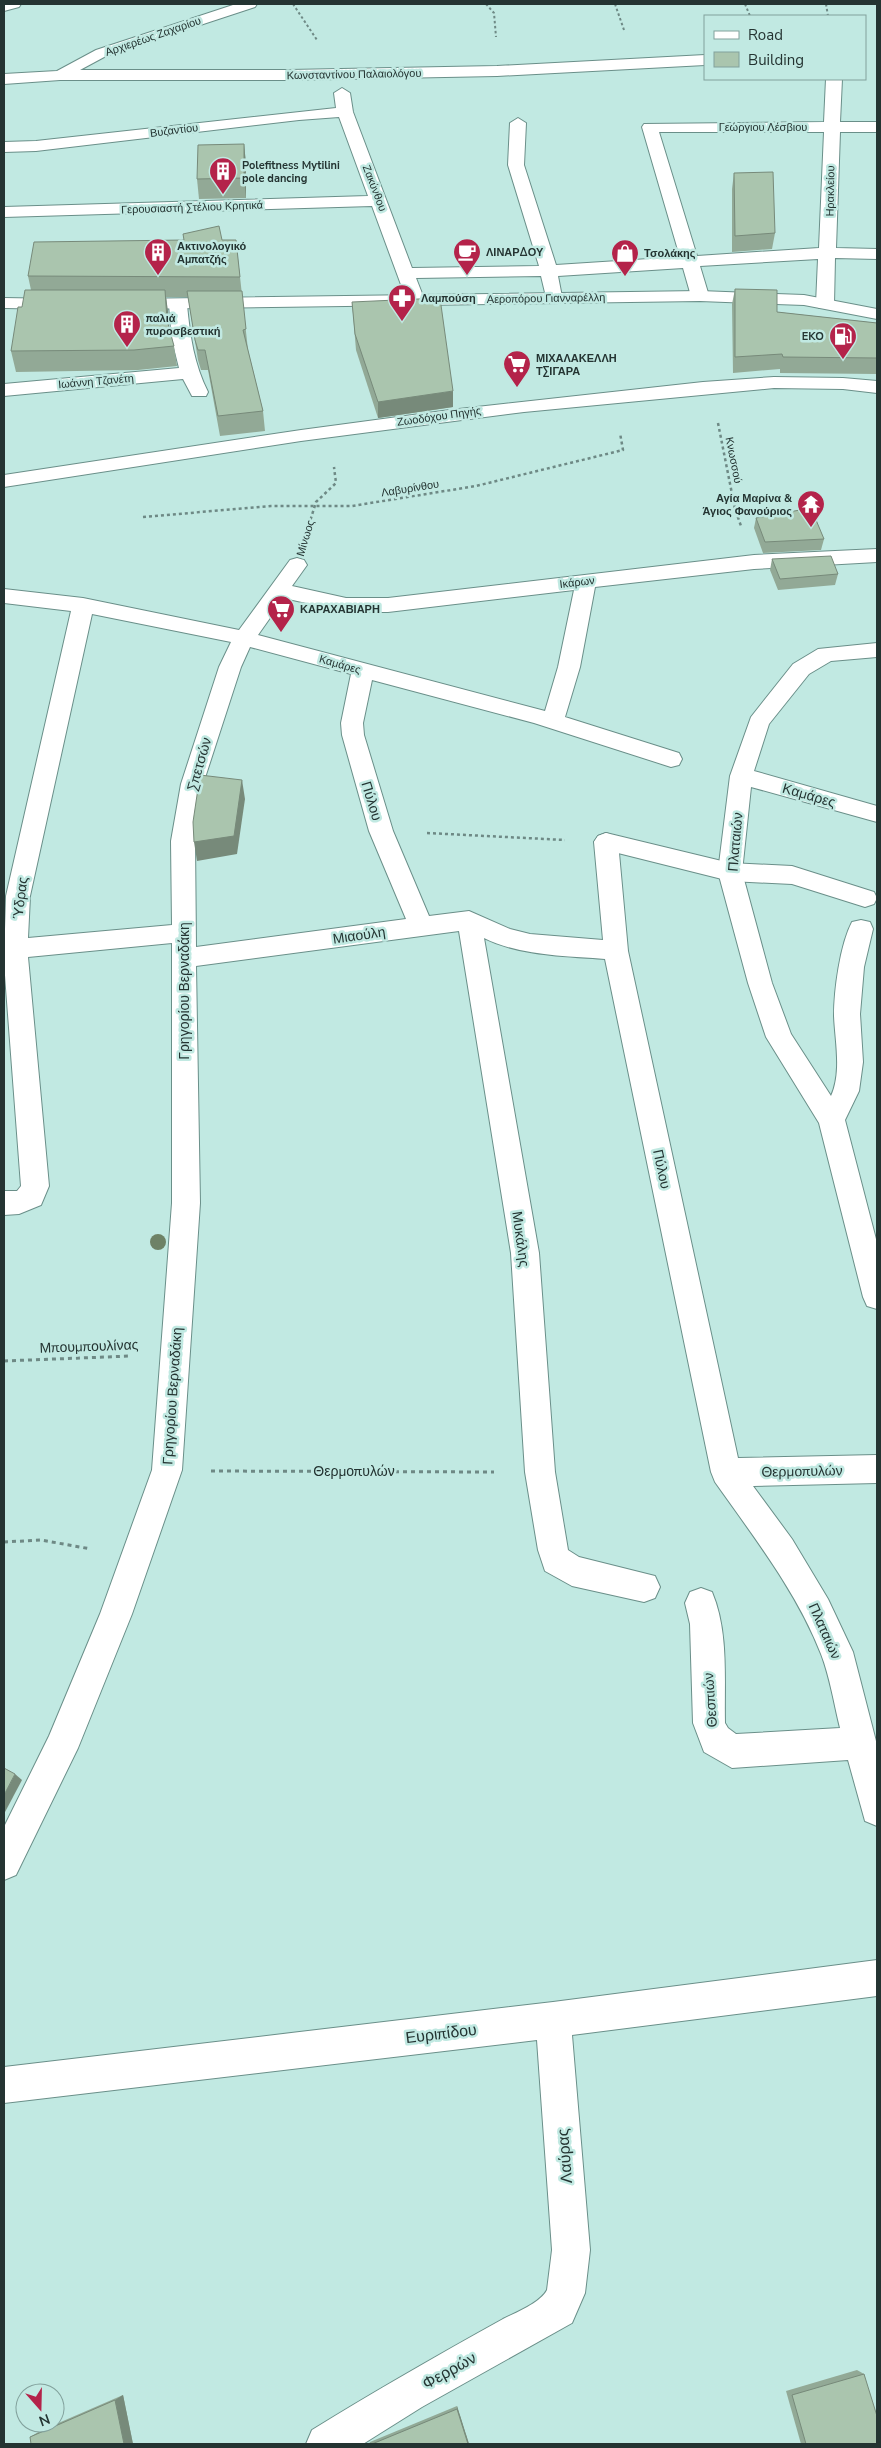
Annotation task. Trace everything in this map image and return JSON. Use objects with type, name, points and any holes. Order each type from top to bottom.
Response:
[{"type":"street","points":[[4,7],[14,4]]},
{"type":"street","name":"Αρχιερέως Ζαχαρίου","points":[[60,75],[101,53],[250,4]]},
{"type":"street","name":"Κωνσταντίνου Παλαιολόγου","points":[[4,79],[60,75],[339,74],[497,71],[704,60]]},
{"type":"street","name":"Ζακύνθου","points":[[339,74],[345,112],[416,301]]},
{"type":"street","name":"Ηρακλείου","points":[[825,304],[834,80]]},
{"type":"street","name":"Βυζαντίου","points":[[4,147],[36,146],[299,115],[345,112]]},
{"type":"street","points":[[518,123],[516,165],[549,271],[554,297]]},
{"type":"street","name":"Γεώργιου Λέσβιου","points":[[689,262],[650,127],[877,127]]},
{"type":"street","name":"Γερουσιαστή Στέλιου Κρητικά","points":[[4,212],[380,201]]},
{"type":"street","points":[[406,273],[549,271],[828,253],[877,254]]},
{"type":"street","points":[[689,262],[700,296]]},
{"type":"street","name":"Αεροπόρου Γιανναρέλλη","points":[[110,304],[178,305],[554,297],[700,296],[784,298],[877,314]]},
{"type":"street","points":[[4,303],[81,304]]},
{"type":"street","points":[[178,305],[181,351],[188,373],[199,392]]},
{"type":"street","name":"Ιωάννη Τζανέτη","points":[[4,390],[188,373]]},
{"type":"street","name":"Ζωοδόχου Πηγής","points":[[4,481],[472,411],[711,388],[810,384],[877,387]]},
{"type":"street","name":"Ικάρων","points":[[279,590],[346,605],[388,606],[754,562],[877,555]]},
{"type":"street","name":"Μίνωος","points":[[244,638],[297,564]]},
{"type":"street","points":[[553,722],[569,667],[586,581]]},
{"type":"street","name":"Καμάρες","points":[[4,596],[83,605],[244,638],[553,722],[671,759]]},
{"type":"street","name":"Ύδρας","points":[[4,1203],[20,1202],[31,1197],[34,1186],[11,896],[83,605]]},
{"type":"street","name":"Σπετσών","points":[[183,896],[183,841],[192,784],[230,667],[244,638]]},
{"type":"street","name":"Πλαταιών","points":[[877,650],[826,654],[801,669],[759,722],[741,776],[730,872],[760,983],[779,1037],[832,1120],[877,1297]]},
{"type":"street","name":"Πύλου","points":[[363,671],[352,723],[353,735],[381,831],[420,926]]},
{"type":"street","name":"Καμάρες","points":[[741,776],[877,814]]},
{"type":"street","points":[[606,842],[730,872],[792,876],[865,898]]},
{"type":"street","name":"Πύλου","points":[[606,842],[616,951],[726,1472]]},
{"type":"street","name":"Γρηγορίου Βερναδάκη","points":[[4,1863],[61,1748],[116,1614],[167,1470],[186,1204],[183,896]]},
{"type":"street","points":[[469,920],[504,936],[530,943],[616,951]]},
{"type":"street","name":"Μιαούλη","points":[[15,949],[184,945],[420,926],[469,920]]},
{"type":"street","name":"Μυκάλης","points":[[469,920],[524,1253],[540,1472],[556,1560],[572,1571],[644,1587]]},
{"type":"street","points":[[832,1120],[846,1091],[850,1062],[847,1014],[852,967],[861,928]]},
{"type":"street","name":"Θερμοπυλών","points":[[726,1472],[877,1469]]},
{"type":"street","name":"Πλαταιών","points":[[726,1472],[781,1550],[817,1610],[837,1652],[877,1809]]},
{"type":"street","name":"Θεσπιών","points":[[701,1603],[706,1624],[709,1723],[716,1740],[732,1751],[859,1743]]},
{"type":"street","name":"Ευριπίδου","points":[[4,2085],[553,2020],[877,1978]]},
{"type":"street","name":"Λαύρας","points":[[553,2020],[571,2250],[566,2293]]},
{"type":"street","name":"Φερρών","points":[[326,2444],[408,2393],[558,2309],[566,2293]]},
{"type":"path","name":"Κνωσσού","points":[[711,388],[735,509],[754,562]]},
{"type":"path","name":"Λαβυρίνθου","points":[[143,517],[272,506],[352,506],[476,486],[624,450],[613,397]]},
{"type":"path","name":"Μίνωος","points":[[297,564],[316,502],[336,483],[330,431]]},
{"type":"path","points":[[381,831],[606,842]]},
{"type":"path","name":"Μπουμπουλίνας","points":[[4,1360],[175,1354]]},
{"type":"path","name":"Θερμοπυλών","points":[[167,1470],[540,1472]]},
{"type":"path","points":[[4,1542],[41,1540]]},
{"type":"building","points":[[244,144],[244,178],[197,179],[198,145]]},
{"type":"building","points":[[773,172],[775,233],[735,236],[734,173]]},
{"type":"building","points":[[219,226],[222,240],[236,240],[240,277],[28,276],[34,242],[184,240],[183,234]]},
{"type":"building","points":[[735,289],[777,290],[777,312],[877,323],[877,358],[783,357],[782,354],[735,357]]},
{"type":"building","points":[[25,290],[165,290],[167,320],[174,346],[134,350],[11,351],[18,307],[22,307]]},
{"type":"building","points":[[187,291],[242,291],[246,329],[243,330],[263,411],[218,416],[205,350],[198,350],[195,340]]},
{"type":"building","points":[[440,298],[453,391],[378,402],[355,334],[352,302]]},
{"type":"building","points":[[811,508],[824,539],[765,542],[756,518]]},
{"type":"building","points":[[831,556],[838,574],[780,579],[772,559]]},
{"type":"building","points":[[200,775],[242,780],[234,836],[194,842],[193,822]]},
{"type":"building","points":[[4,1768],[15,1774],[4,1795]]},
{"type":"building","points":[[864,2374],[877,2416],[877,2444],[806,2444],[792,2395]]},
{"type":"building","points":[[115,2400],[124,2444],[31,2444],[30,2437],[39,2433],[65,2433],[65,2422]]},
{"type":"building","points":[[457,2409],[468,2444],[372,2444]]},
{"type":"place","name":"Polefitness Mytilini pole dancing","points":[[223,195]]},
{"type":"place","name":"Ακτινολογικό Αμπατζής","points":[[158,276]]},
{"type":"place","name":"ΛΙΝΑΡΔΟΥ","points":[[467,276]]},
{"type":"place","name":"Τσολάκης","points":[[625,277]]},
{"type":"place","name":"Λαμπούση","points":[[402,322]]},
{"type":"place","name":"παλιά πυροσβεστική","points":[[127,348]]},
{"type":"place","name":"EKO","points":[[843,360]]},
{"type":"place","name":"ΜΙΧΑΛΑΚΕΛΛΗ ΤΣΙΓΑΡΑ","points":[[517,388]]},
{"type":"place","name":"Αγία Μαρίνα & Άγιος Φανούριος","points":[[811,528]]},
{"type":"place","name":"ΚΑΡΑΧΑΒΙΑΡΗ","points":[[281,633]]}]
